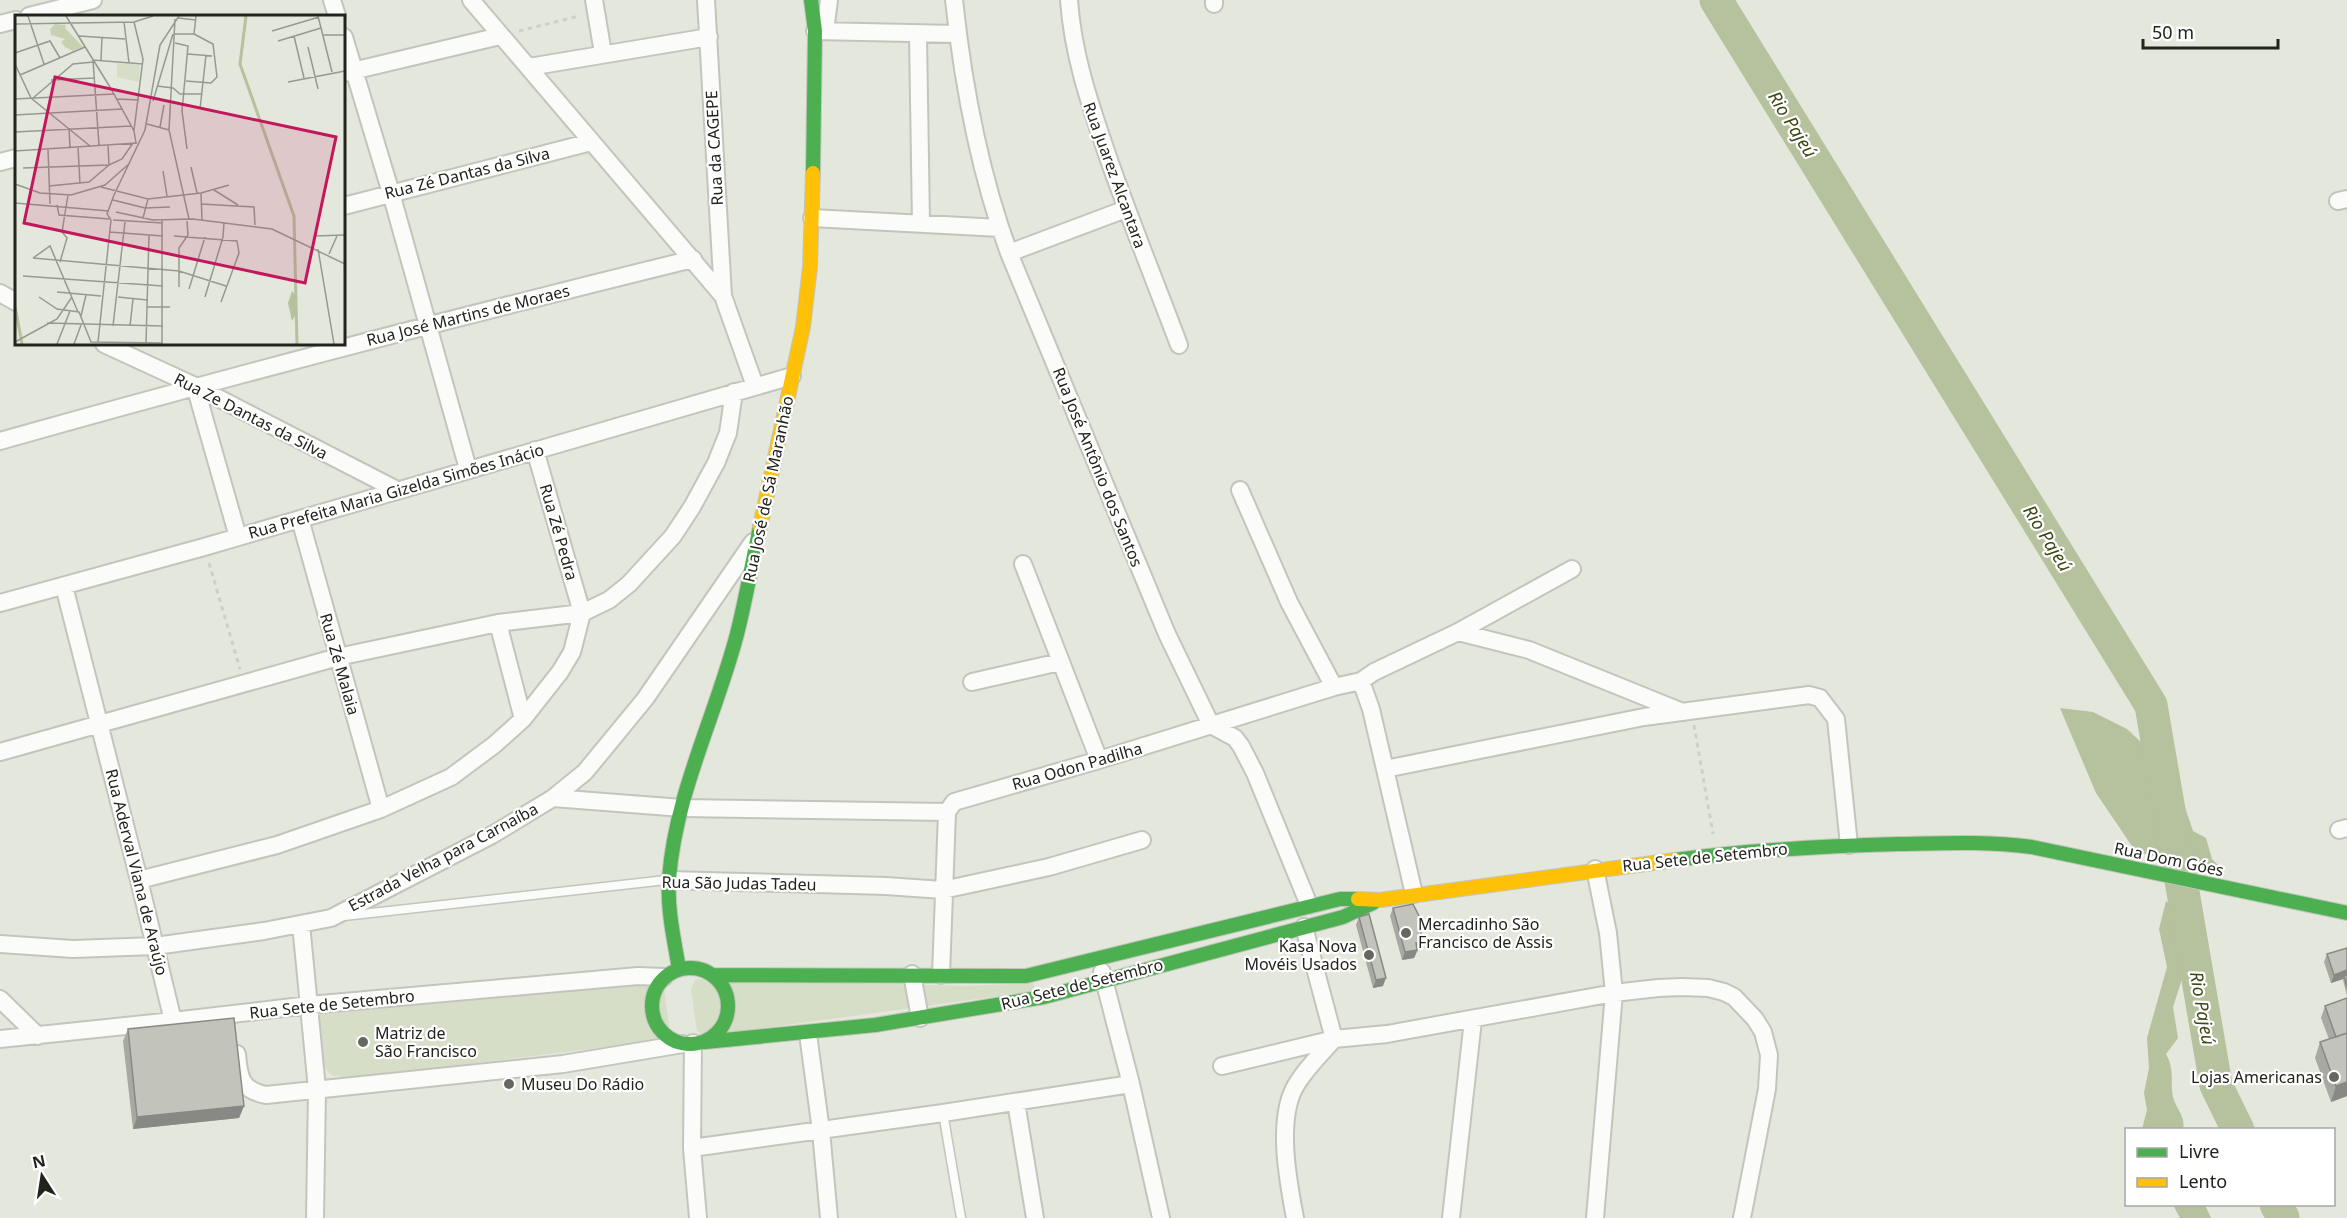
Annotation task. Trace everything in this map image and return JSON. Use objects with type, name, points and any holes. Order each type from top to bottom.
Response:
[{"type":"street","points":[[33,15],[93,0]]},
{"type":"street","points":[[332,0],[337,15]]},
{"type":"street","points":[[471,0],[723,296],[755,386]]},
{"type":"street","name":"Rua da CAGEPE","points":[[706,0],[723,296]]},
{"type":"street","name":"Rua José de Sá Maranhão","points":[[679,969],[670,920],[669,880],[674,838],[737,634],[802,327],[810,267],[820,31],[811,0]]},
{"type":"street","points":[[829,0],[820,31],[958,34]]},
{"type":"street","name":"Rua José Antônio dos Santos","points":[[954,0],[971,111],[1000,228],[1167,634],[1211,725]]},
{"type":"street","name":"Rua Juarez Alcantara","points":[[1069,0],[1075,52],[1083,84],[1126,209],[1179,345]]},
{"type":"street","points":[[595,6],[603,53]]},
{"type":"street","points":[[0,24],[15,20]]},
{"type":"street","points":[[918,34],[921,223]]},
{"type":"street","points":[[348,72],[500,36]]},
{"type":"street","points":[[529,67],[709,37]]},
{"type":"street","points":[[345,46],[348,72],[391,193],[468,469]]},
{"type":"street","name":"Rua Zé Dantas da Silva","points":[[345,206],[591,141]]},
{"type":"street","points":[[0,162],[15,158]]},
{"type":"street","points":[[1009,253],[1126,209]]},
{"type":"street","points":[[812,218],[1000,228]]},
{"type":"street","name":"Rua José Martins de Moraes","points":[[0,441],[427,324],[693,259]]},
{"type":"street","name":"Rua Ze Dantas da Silva","points":[[106,345],[195,386],[397,490]]},
{"type":"street","name":"Rua Prefeita Maria Gizelda Simões Inácio","points":[[0,603],[204,547],[792,376]]},
{"type":"street","points":[[195,386],[238,537]]},
{"type":"street","points":[[0,752],[338,657],[498,623],[582,613],[609,600],[629,584],[673,536],[693,507],[716,463],[728,433],[734,392]]},
{"type":"street","name":"Rua Zé Pedra","points":[[535,450],[582,613]]},
{"type":"street","points":[[1240,490],[1289,602],[1334,687]]},
{"type":"street","name":"Rua Zé Malaia","points":[[300,519],[381,809]]},
{"type":"street","name":"Estrada Velha para Carnaíba","points":[[0,944],[73,949],[155,946],[264,932],[331,918],[492,835],[553,798],[585,772],[645,699],[758,533]]},
{"type":"street","points":[[1023,564],[1099,760]]},
{"type":"street","name":"Rua Odon Padilha","points":[[947,812],[954,802],[1099,760],[1334,687],[1361,681],[1374,672],[1458,632],[1572,569]]},
{"type":"street","name":"Rua Aderval Viana de Araújo","points":[[64,586],[173,1021]]},
{"type":"street","points":[[139,880],[277,845],[381,809],[451,777],[494,745],[523,719],[560,672],[572,652],[582,613]]},
{"type":"street","points":[[498,623],[523,719]]},
{"type":"street","points":[[1458,632],[1529,650],[1685,710]]},
{"type":"street","points":[[972,682],[1060,662]]},
{"type":"street","points":[[1361,681],[1371,709],[1414,894]]},
{"type":"street","points":[[1384,769],[1685,710],[1809,695],[1820,698],[1836,719],[1849,845]]},
{"type":"street","points":[[1211,725],[1235,738],[1241,746],[1255,773],[1309,905]]},
{"type":"street","points":[[553,798],[682,808],[947,812],[941,975]]},
{"type":"street","name":"Rua São Judas Tadeu","points":[[669,880],[886,886],[943,890],[1049,867],[1142,840]]},
{"type":"street","name":"Rua Sete de Setembro","points":[[712,975],[1026,976],[1099,960],[1340,899],[1380,900],[1717,854],[1849,845],[1995,842],[2032,847]]},
{"type":"street","name":"Rua Dom Góes","points":[[2032,847],[2347,913]]},
{"type":"street","points":[[1595,869],[1608,933],[1614,993],[1595,1218]]},
{"type":"street","name":"Rua Sete de Setembro","points":[[694,1043],[808,1034],[1044,997],[1343,917],[1380,900]]},
{"type":"street","points":[[301,924],[317,1089],[315,1218]]},
{"type":"street","points":[[1304,927],[1334,1039]]},
{"type":"street","points":[[1099,960],[1131,1084],[1161,1218]]},
{"type":"street","points":[[234,1026],[238,1070],[243,1083],[248,1089],[266,1095],[563,1064],[694,1043],[716,1035],[726,1021],[729,1004],[724,987],[712,975],[697,968],[679,969],[664,977],[654,991],[651,1008],[656,1024],[668,1037],[694,1043]]},
{"type":"street","points":[[1039,974],[1044,997]]},
{"type":"street","points":[[912,975],[920,1018]]},
{"type":"street","name":"Rua Sete de Setembro","points":[[0,1039],[173,1021],[234,1026],[309,1005],[627,977],[664,977]]},
{"type":"street","points":[[1222,1066],[1334,1039],[1387,1034],[1473,1020],[1614,993],[1682,987],[1708,988],[1724,992],[1742,1005],[1763,1032],[1768,1055],[1767,1089],[1742,1218]]},
{"type":"street","points":[[0,999],[38,1036]]},
{"type":"street","points":[[1451,1218],[1473,1020]]},
{"type":"street","points":[[808,1034],[821,1131],[829,1218]]},
{"type":"street","points":[[1295,1218],[1285,1156],[1286,1123],[1291,1099],[1297,1083],[1334,1039]]},
{"type":"street","points":[[694,1043],[692,1148],[698,1218]]},
{"type":"street","points":[[692,1148],[1131,1084]]},
{"type":"street","points":[[1016,1102],[1035,1218]]},
{"type":"lane","name":"Rua São Judas Tadeu","points":[[331,918],[669,880]]},
{"type":"lane","points":[[944,1113],[961,1218]]},
{"type":"path","points":[[500,36],[595,6]]},
{"type":"path","points":[[204,547],[245,684]]},
{"type":"path","points":[[1685,710],[1717,854]]},
{"type":"shaded area","points":[[2060,708],[2093,712],[2127,729],[2173,772],[2193,831],[2206,838],[2212,859],[2223,870],[2136,852],[2096,793]]},
{"type":"shaded area","points":[[2166,901],[2175,907],[2177,948],[2182,979],[2173,1007],[2178,1038],[2166,1054],[2171,1070],[2173,1097],[2182,1117],[2183,1128],[2142,1128],[2147,1110],[2144,1093],[2149,1068],[2147,1038],[2167,967],[2159,929]]},
{"type":"shaded area","points":[[696,979],[966,986],[1033,983],[1036,991],[706,1036],[697,1031],[691,989]]},
{"type":"shaded area","points":[[656,983],[664,988],[670,1032],[663,1040],[351,1078],[332,1075],[321,1056],[318,1027],[321,1013]]},
{"type":"shaded area","points":[[2174,1206],[2205,1206],[2211,1218],[2180,1218]]},
{"type":"building","name":"Mercadinho São Francisco de Assis","points":[[1413,904],[1421,920],[1421,943],[1416,943],[1417,950],[1405,952],[1393,908]]},
{"type":"building","points":[[1369,914],[1386,978],[1376,980],[1359,917]]},
{"type":"building","points":[[2347,948],[2347,970],[2334,975],[2327,954]]},
{"type":"building","points":[[2347,998],[2347,1033],[2336,1037],[2325,1006]]},
{"type":"building","points":[[234,1018],[244,1106],[137,1117],[128,1029]]},
{"type":"building","points":[[2347,1033],[2347,1082],[2336,1086],[2320,1042]]},
{"type":"waterway","name":"Rio Pajeú","points":[[1716,0],[2151,705],[2216,1085],[2237,1128]]},
{"type":"waterway","name":"Rio Pajeú","points":[[2277,1206],[2283,1218]]},
{"type":"traffic: fast","points":[[811,0],[815,31],[813,173]]},
{"type":"traffic: fast","points":[[679,969],[669,902],[673,847],[688,785],[737,634],[760,527]]},
{"type":"traffic: fast","points":[[1675,860],[1759,851],[1843,846],[1949,843],[2015,845],[2347,913]]},
{"type":"traffic: fast","points":[[713,975],[1026,976],[1340,899],[1358,899]]},
{"type":"traffic: fast","points":[[705,1042],[875,1025],[1044,997],[1343,917],[1373,903]]},
{"type":"traffic: fast","points":[[690,968],[705,971],[717,979],[725,991],[728,1006],[725,1021],[717,1033],[705,1041],[690,1044],[675,1041],[663,1033],[655,1021],[652,1006],[655,991],[663,979],[675,971],[690,968]]},
{"type":"traffic: slow","points":[[760,527],[803,327],[810,267],[813,173]]},
{"type":"traffic: slow","points":[[1358,899],[1380,900],[1675,860]]},
{"type":"place","name":"Mercadinho São Francisco de Assis","points":[[1406,933]]},
{"type":"place","name":"Kasa Nova Movéis Usados","points":[[1369,955]]},
{"type":"place","name":"Matriz de São Francisco","points":[[363,1042]]},
{"type":"place","name":"Lojas Americanas","points":[[2334,1077]]},
{"type":"place","name":"Museu Do Rádio","points":[[509,1084]]}]
